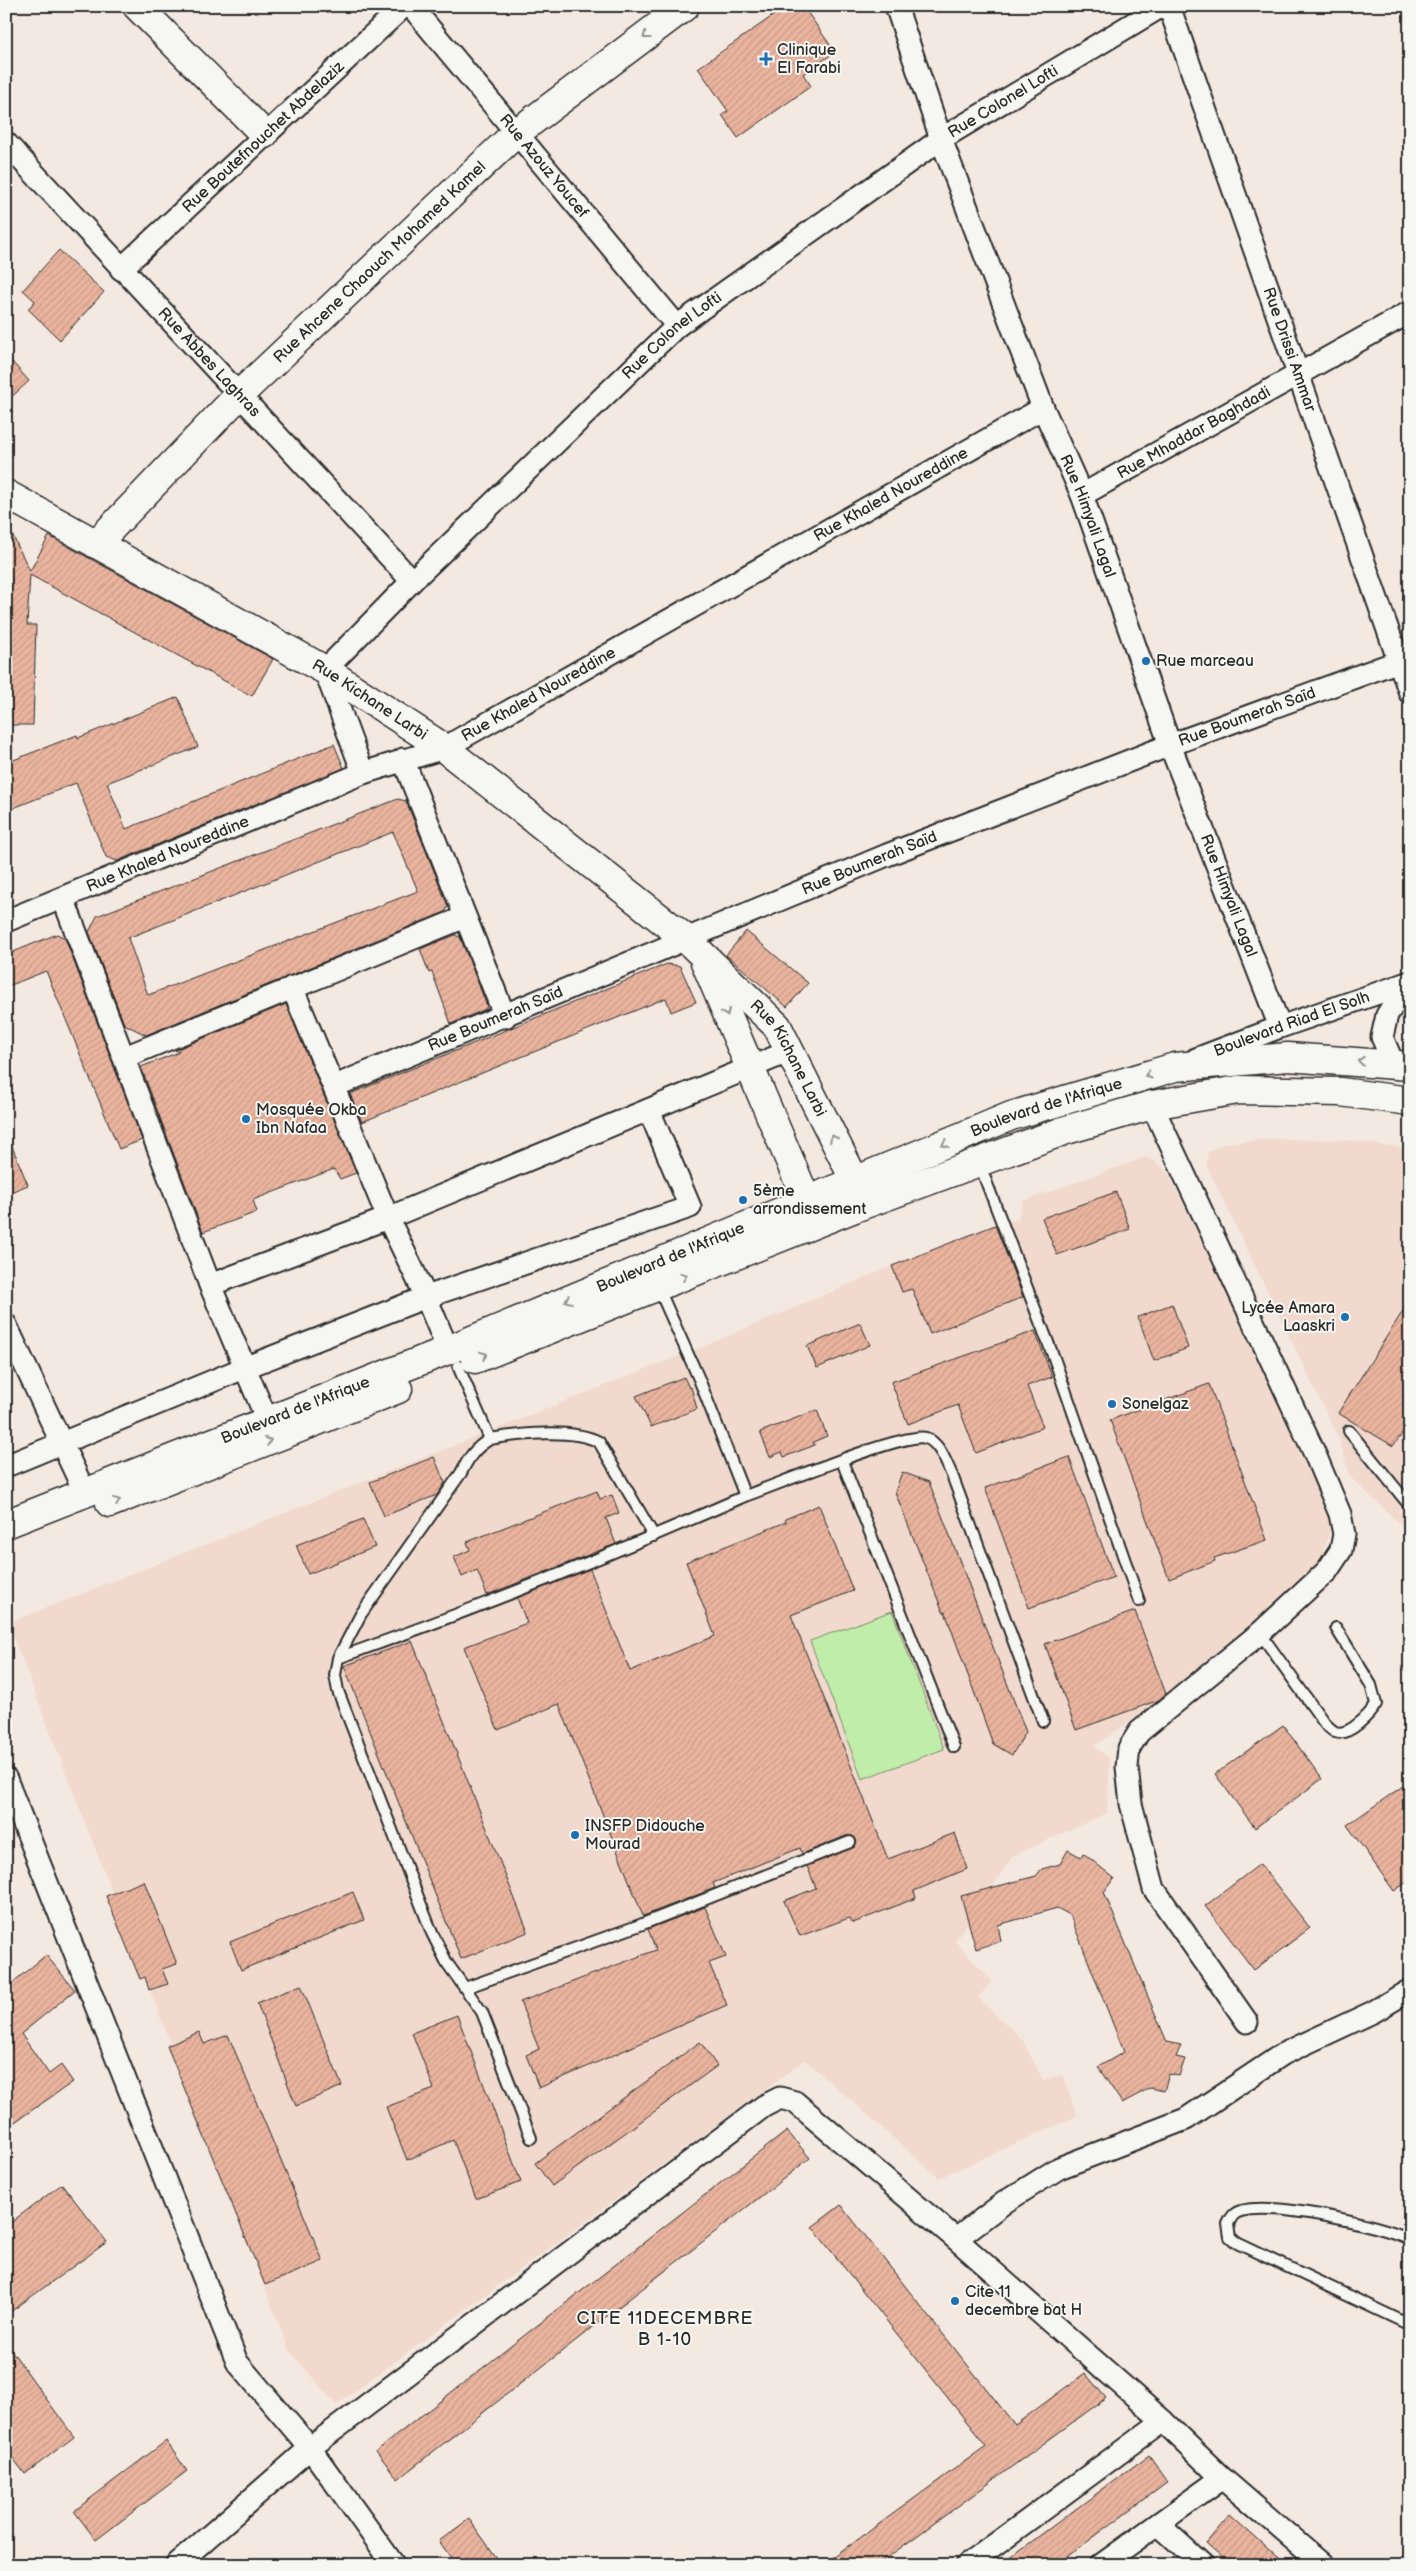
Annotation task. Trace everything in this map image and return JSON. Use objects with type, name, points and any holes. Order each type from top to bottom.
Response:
[{"type":"main road","points":[[137,6],[264,134]]},
{"type":"main road","name":"Rue Ahcene Chaouch Mohamed Kamel","points":[[96,544],[239,395],[515,134],[685,6]]},
{"type":"main road","name":"Rue Kichane Larbi","points":[[7,497],[325,670],[444,748],[693,945],[777,1026],[855,1181]]},
{"type":"main road","name":"Rue Kichane Larbi","points":[[693,945],[750,1067],[807,1201]]},
{"type":"main road","name":"Boulevard de l'Afrique","points":[[6,1544],[453,1358],[807,1201],[1011,1116],[1175,1068],[1288,1057],[1401,1064]]},
{"type":"main road","name":"Boulevard de l'Afrique","points":[[6,1524],[267,1420],[453,1358],[658,1286],[848,1210],[1066,1130],[1152,1106],[1238,1090],[1340,1092],[1410,1101]]},
{"type":"street","name":"Rue Boutefnouchet Abdelaziz","points":[[122,269],[264,134],[404,6]]},
{"type":"street","name":"Rue Azouz Youcef","points":[[411,6],[515,134],[677,326]]},
{"type":"street","name":"Rue Himyali Lagal","points":[[896,6],[941,139],[1042,408],[1082,495],[1170,745],[1280,1027]]},
{"type":"street","name":"Rue Colonel Lofti","points":[[325,670],[412,581],[677,326],[941,139],[1162,6]]},
{"type":"street","name":"Rue Drissi Ammar","points":[[1169,6],[1297,376],[1404,659],[1410,693]]},
{"type":"street","name":"Rue Abbes Laghras","points":[[6,143],[412,581]]},
{"type":"street","name":"Rue Mhaddar Baghdadi","points":[[1082,495],[1410,312]]},
{"type":"street","name":"Rue Khaled Noureddine","points":[[6,920],[363,773],[403,759],[444,748],[1042,408]]},
{"type":"street","name":"Rue Boumerah Saïd","points":[[335,1086],[505,1017],[693,945],[887,855],[1170,745],[1404,659]]},
{"type":"street","points":[[325,670],[363,773]]},
{"type":"street","points":[[403,759],[505,1017]]},
{"type":"street","points":[[63,898],[125,1057],[210,1285],[267,1420]]},
{"type":"street","points":[[125,1057],[465,916]]},
{"type":"street","points":[[1401,1064],[1382,1037],[1387,1015],[1408,982]]},
{"type":"street","name":"Boulevard Riad El Solh","points":[[1175,1068],[1280,1027],[1408,982]]},
{"type":"street","points":[[292,987],[335,1086],[388,1218],[453,1358]]},
{"type":"street","points":[[210,1285],[388,1218],[790,1050]]},
{"type":"street","points":[[1152,1106],[1314,1452],[1342,1520],[1344,1534],[1341,1550],[1327,1571],[1260,1633],[1139,1732],[1128,1748],[1127,1767],[1132,1804],[1154,1889],[1247,2022]]},
{"type":"street","points":[[6,1466],[244,1368],[426,1297],[690,1207],[649,1110]]},
{"type":"street","points":[[6,1325],[85,1493]]},
{"type":"street","points":[[8,1792],[237,2362],[310,2448],[394,2565]]},
{"type":"street","points":[[956,2239],[1005,2202],[1059,2168],[1186,2119],[1283,2054],[1373,2012],[1410,1990]]},
{"type":"street","points":[[176,2565],[310,2448],[764,2106],[780,2098],[796,2102],[956,2239],[1163,2420],[1222,2478],[1323,2565]]},
{"type":"street","points":[[967,2565],[1163,2420]]},
{"type":"street","points":[[1101,2565],[1222,2478]]},
{"type":"street","points":[[1158,2524],[1203,2565]]},
{"type":"lane","points":[[979,1162],[1054,1358],[1139,1601]]},
{"type":"lane","points":[[658,1286],[699,1379],[745,1496]]},
{"type":"lane","points":[[453,1358],[490,1439]]},
{"type":"lane","points":[[1349,1431],[1410,1506]]},
{"type":"lane","points":[[532,2138],[482,2012],[447,1964],[432,1933],[338,1691],[336,1675],[338,1658],[362,1614],[462,1473],[469,1456],[490,1439],[510,1435],[553,1434],[590,1437],[599,1442],[654,1536]]},
{"type":"lane","points":[[338,1658],[442,1621],[654,1536],[745,1496],[890,1443],[916,1437],[927,1439],[938,1448],[952,1475],[1043,1721]]},
{"type":"lane","points":[[842,1461],[954,1747]]},
{"type":"lane","points":[[1260,1633],[1325,1724],[1334,1732],[1340,1732],[1351,1728],[1371,1712],[1376,1704],[1371,1684],[1336,1628]]},
{"type":"lane","points":[[465,1988],[640,1925],[850,1842]]},
{"type":"lane","points":[[1410,2239],[1364,2223],[1291,2212],[1240,2211],[1233,2215],[1228,2224],[1230,2237],[1237,2243],[1410,2325]]},
{"type":"shaded area","name":"Lycée Amara Laaskri","points":[[1273,1139],[1346,1140],[1410,1149],[1410,1533],[1350,1477],[1339,1439],[1206,1165],[1208,1152],[1225,1143]]},
{"type":"shaded area","name":"INSFP Didouche Mourad","points":[[1146,1157],[1160,1165],[1170,1176],[1335,1516],[1314,1579],[1194,1678],[1094,1746],[1110,1759],[1107,1813],[1013,1856],[955,1941],[992,1981],[978,1998],[1022,2039],[1043,2080],[1063,2075],[1077,2116],[939,2178],[805,2060],[336,2405],[289,2350],[8,1623],[709,1344],[892,1266],[995,1225],[1018,1219],[1023,1201]]},
{"type":"green space","points":[[892,1611],[944,1749],[862,1779],[810,1641]]},
{"type":"building","points":[[787,6],[803,6],[835,52],[803,74],[811,86],[738,138],[722,115],[728,111],[698,68]]},
{"type":"building","points":[[59,250],[104,292],[60,340],[28,309],[35,301],[23,290]]},
{"type":"building","points":[[6,355],[29,381],[6,402]]},
{"type":"building","points":[[6,522],[30,571],[49,536],[273,659],[252,696],[30,575],[27,625],[36,625],[33,725],[6,725]]},
{"type":"building","points":[[178,697],[198,747],[107,783],[126,829],[334,744],[344,768],[117,861],[106,857],[76,783],[6,811],[6,763],[77,735],[78,738]]},
{"type":"building","points":[[398,799],[406,801],[448,906],[445,912],[146,1035],[124,1024],[89,932],[97,916]],"holes":[[[393,832],[418,891],[148,995],[128,938]]]},
{"type":"building","points":[[746,931],[808,983],[787,1007],[726,955]]},
{"type":"building","points":[[57,934],[65,938],[142,1140],[119,1149],[46,971],[6,987],[6,955]]},
{"type":"building","points":[[455,935],[460,937],[487,1006],[486,1009],[451,1024],[432,972],[429,973],[420,949]]},
{"type":"building","points":[[667,964],[680,966],[696,1002],[671,1012],[666,998],[362,1122],[350,1094]]},
{"type":"building","name":"Mosquée Okba Ibn Nafaa","points":[[286,1004],[356,1173],[340,1179],[334,1169],[253,1200],[257,1212],[203,1232],[141,1067],[179,1052],[175,1050]]},
{"type":"building","points":[[6,1132],[28,1185],[6,1194]]},
{"type":"building","points":[[1116,1192],[1130,1229],[1057,1255],[1042,1218]]},
{"type":"building","points":[[995,1225],[1023,1297],[930,1334],[912,1289],[902,1292],[892,1266]]},
{"type":"building","points":[[1410,1300],[1410,1424],[1393,1446],[1338,1413]]},
{"type":"building","points":[[1172,1304],[1188,1348],[1154,1361],[1138,1317]]},
{"type":"building","points":[[860,1323],[870,1345],[817,1368],[807,1346]]},
{"type":"building","points":[[1035,1331],[1052,1377],[1027,1386],[1043,1427],[976,1453],[958,1405],[908,1424],[891,1382]]},
{"type":"building","points":[[684,1377],[689,1388],[691,1387],[697,1409],[651,1427],[636,1396]]},
{"type":"building","points":[[1209,1384],[1267,1540],[1214,1558],[1215,1561],[1169,1579],[1110,1420]]},
{"type":"building","points":[[817,1410],[827,1436],[813,1442],[815,1445],[784,1457],[782,1452],[770,1457],[760,1432]]},
{"type":"building","points":[[434,1457],[445,1483],[437,1495],[384,1516],[370,1482]]},
{"type":"building","points":[[1069,1457],[1114,1577],[1029,1608],[985,1488]]},
{"type":"building","points":[[902,1472],[929,1482],[1026,1732],[1012,1755],[993,1744],[945,1612],[943,1612],[895,1492]]},
{"type":"building","points":[[597,1491],[600,1499],[612,1495],[619,1513],[606,1518],[616,1544],[487,1595],[477,1570],[462,1577],[454,1557],[470,1550],[467,1542]]},
{"type":"building","points":[[819,1505],[853,1591],[791,1615],[888,1859],[955,1833],[967,1869],[914,1891],[916,1898],[853,1923],[849,1918],[800,1936],[784,1901],[816,1888],[807,1866],[855,1847],[856,1839],[848,1835],[802,1854],[800,1848],[713,1883],[715,1888],[643,1916],[559,1704],[498,1730],[464,1647],[527,1623],[517,1598],[590,1569],[630,1671],[715,1636],[686,1562],[786,1522],[785,1519]]},
{"type":"building","points":[[363,1519],[375,1547],[308,1574],[296,1545]]},
{"type":"building","points":[[1135,1611],[1166,1694],[1159,1700],[1076,1730],[1045,1644]]},
{"type":"building","points":[[412,1641],[528,1932],[461,1959],[344,1666]]},
{"type":"building","points":[[1283,1725],[1322,1779],[1255,1828],[1215,1774]]},
{"type":"building","points":[[1410,1781],[1410,1880],[1394,1891],[1347,1825]]},
{"type":"building","points":[[1068,1850],[1081,1857],[1083,1853],[1114,1878],[1104,1892],[1167,2042],[1181,2045],[1176,2057],[1185,2059],[1179,2076],[1169,2074],[1164,2091],[1150,2088],[1122,2103],[1098,2067],[1124,2052],[1070,1915],[1057,1908],[998,1925],[1001,1941],[976,1949],[961,1896],[1036,1876],[1042,1869],[1060,1864]]},
{"type":"building","points":[[1260,1864],[1310,1928],[1254,1970],[1205,1906]]},
{"type":"building","points":[[144,1881],[177,1964],[162,1969],[168,1984],[149,1990],[145,1977],[140,1979],[106,1896]]},
{"type":"building","points":[[353,1892],[364,1920],[241,1970],[230,1942]]},
{"type":"building","points":[[705,1907],[726,1957],[709,1963],[727,2005],[539,2088],[526,2055],[539,2049],[520,2002],[656,1950],[648,1929]]},
{"type":"building","points":[[46,1955],[75,1990],[21,2034],[49,2074],[61,2065],[73,2082],[6,2128],[6,1988]]},
{"type":"building","points":[[301,1985],[342,2086],[296,2106],[257,2003]]},
{"type":"building","points":[[457,2015],[521,2182],[476,2199],[453,2140],[407,2160],[386,2107],[434,2089],[412,2033]]},
{"type":"building","points":[[199,2032],[204,2044],[228,2035],[323,2261],[265,2285],[167,2046]]},
{"type":"building","points":[[700,2042],[717,2066],[552,2186],[535,2163]]},
{"type":"building","points":[[787,2131],[810,2158],[398,2479],[376,2451]]},
{"type":"building","points":[[62,2184],[107,2242],[6,2315],[6,2226]]},
{"type":"building","points":[[841,2205],[1015,2425],[1085,2373],[1106,2398],[877,2565],[823,2565],[986,2446],[812,2227]]},
{"type":"building","points":[[6,2343],[74,2437],[25,2474],[6,2449]]},
{"type":"building","points":[[166,2441],[187,2471],[96,2540],[74,2511]]},
{"type":"building","points":[[1149,2455],[1168,2482],[1056,2565],[1000,2565]]},
{"type":"building","points":[[1230,2515],[1286,2565],[1231,2565],[1206,2543]]},
{"type":"building","points":[[469,2519],[502,2565],[456,2565],[439,2541]]},
{"type":"place","name":"Clinique El Farabi","points":[[766,59]]},
{"type":"place","name":"Rue marceau","points":[[1146,661]]},
{"type":"place","name":"Mosquée Okba Ibn Nafaa","points":[[246,1119]]},
{"type":"place","name":"5ème arrondissement","points":[[743,1200]]},
{"type":"place","name":"Lycée Amara Laaskri","points":[[1345,1317]]},
{"type":"place","name":"Sonelgaz","points":[[1112,1404]]},
{"type":"place","name":"INSFP Didouche Mourad","points":[[575,1835]]},
{"type":"place","name":"Cite 11 decembre bat H","points":[[955,2301]]},
{"type":"district","name":"CITE 11DECEMBRE B 1-10","points":[[665,2328]]}]
